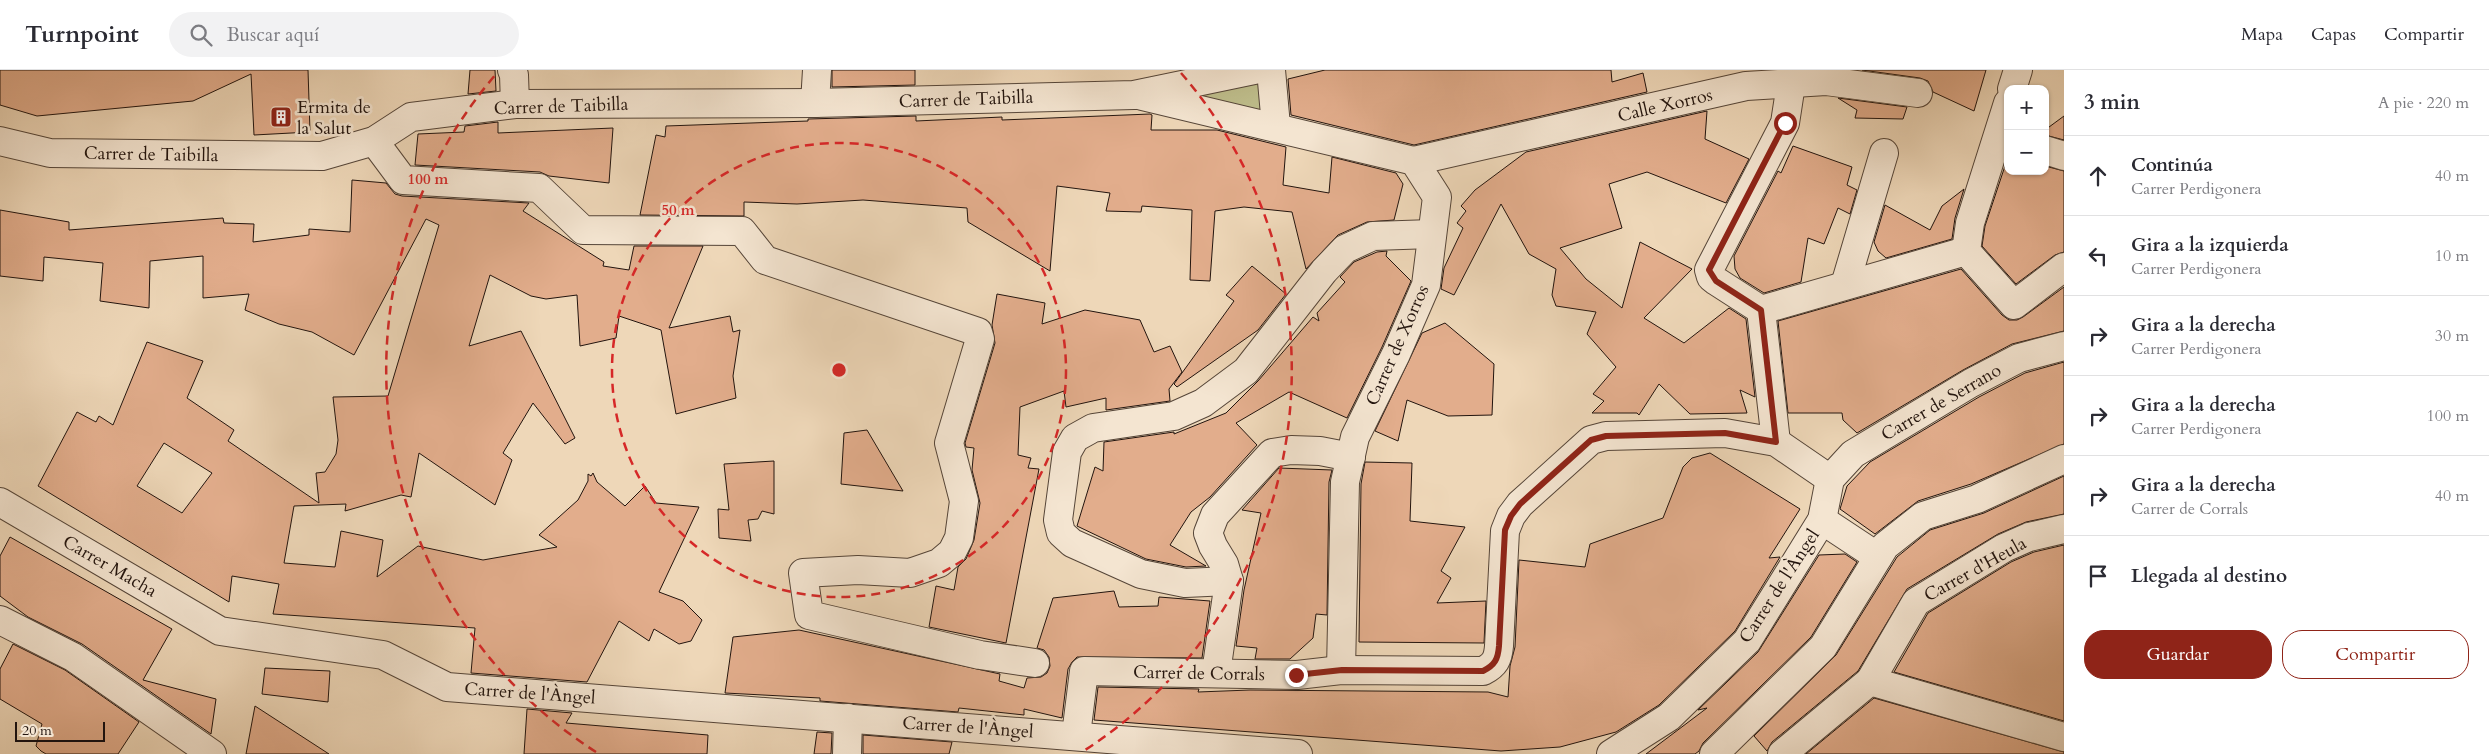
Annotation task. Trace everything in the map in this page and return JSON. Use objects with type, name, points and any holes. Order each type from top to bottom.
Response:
[{"type":"street","points":[[512,70],[514,75],[515,104]]},
{"type":"street","points":[[814,103],[817,70]]},
{"type":"street","points":[[1134,94],[1189,76],[1254,70]]},
{"type":"street","points":[[1270,70],[1276,126]]},
{"type":"street","points":[[2013,85],[2018,70]]},
{"type":"street","name":"Calle Xorros","points":[[1414,161],[1746,86],[1826,81],[1918,93]]},
{"type":"street","points":[[1791,84],[1785,123],[1709,270],[1716,281],[1761,310],[1966,251]]},
{"type":"street","points":[[1134,94],[1276,126],[1414,161]]},
{"type":"street","name":"Carrer de Taibilla","points":[[0,141],[50,153],[322,156],[374,141],[411,117],[515,104],[814,103],[1134,94]]},
{"type":"street","points":[[1966,251],[1970,224],[2003,137]]},
{"type":"street","points":[[374,141],[403,180],[539,188],[582,230],[742,231],[766,260],[978,332],[980,339],[949,443],[964,500],[959,538],[952,552],[939,563],[910,573],[858,570],[803,573],[809,615],[980,655],[1035,663]]},
{"type":"street","points":[[2049,151],[2064,156]]},
{"type":"street","points":[[1844,286],[1884,153]]},
{"type":"street","name":"Carrer de Xorros","points":[[1342,670],[1345,482],[1350,457],[1355,437],[1396,354],[1426,285],[1437,197],[1414,161]]},
{"type":"street","points":[[1229,581],[1185,583],[1141,574],[1072,543],[1061,533],[1058,520],[1067,452],[1075,438],[1092,428],[1174,416],[1203,403],[1246,371],[1324,271],[1345,249],[1373,236],[1432,234]]},
{"type":"street","points":[[1966,251],[2014,305],[2064,267]]},
{"type":"street","points":[[1761,310],[1776,442],[1830,479]]},
{"type":"street","name":"Carrer de Serrano","points":[[1830,479],[1853,454],[1971,383],[2019,358],[2064,346]]},
{"type":"street","name":"Carrer de Corrals","points":[[1076,735],[1084,671],[1296,675],[1342,670],[1483,671],[1492,666],[1499,652],[1505,530],[1511,516],[1520,504],[1591,440],[1606,436],[1725,433],[1776,442]]},
{"type":"street","points":[[1216,673],[1229,581],[1224,564],[1212,546],[1208,533],[1215,515],[1272,453],[1291,450],[1320,451],[1350,457]]},
{"type":"street","points":[[1714,754],[1823,647],[1885,546],[1923,516],[1977,499],[2064,459]]},
{"type":"street","name":"Carrer de l'Àngel","points":[[1611,754],[1669,716],[1747,641],[1822,520],[1830,479]]},
{"type":"street","name":"Carrer Macha","points":[[0,502],[220,631]]},
{"type":"street","points":[[1822,520],[1878,557]]},
{"type":"street","name":"Carrer d'Heula","points":[[1870,681],[1916,602],[2004,548],[2029,537],[2064,529]]},
{"type":"street","points":[[0,620],[73,657],[212,754]]},
{"type":"street","name":"Carrer de l'Àngel","points":[[220,631],[384,655],[447,686],[1298,754]]},
{"type":"street","points":[[1782,754],[1870,681],[2064,737]]},
{"type":"street","points":[[847,754],[848,718]]},
{"type":"shaded area","points":[[1254,70],[1276,126],[1134,95]]},
{"type":"building","points":[[0,70],[308,70],[310,132],[254,135],[251,74],[193,101],[37,116],[0,105]]},
{"type":"building","points":[[470,70],[495,70],[496,91],[468,94]]},
{"type":"building","points":[[832,70],[915,70],[915,85],[832,87]]},
{"type":"building","points":[[1325,70],[1611,70],[1612,82],[1643,73],[1647,92],[1414,145],[1291,115],[1288,79]]},
{"type":"building","points":[[1862,70],[1986,70],[1974,111],[1933,92],[1928,81],[1920,78]]},
{"type":"building","points":[[1838,98],[1907,107],[1903,119],[1855,118],[1857,110]]},
{"type":"building","points":[[1707,111],[1705,139],[1749,159],[1726,203],[1647,172],[1609,184],[1622,228],[1560,248],[1586,279],[1622,308],[1640,242],[1692,269],[1644,318],[1684,343],[1729,308],[1746,319],[1755,397],[1740,390],[1747,413],[1690,414],[1659,384],[1639,415],[1637,413],[1592,413],[1604,401],[1593,394],[1616,367],[1587,334],[1596,312],[1556,306],[1552,295],[1556,269],[1529,254],[1501,204],[1454,295],[1441,289],[1444,268],[1463,228],[1457,223],[1466,211],[1461,206],[1475,190],[1526,152]]},
{"type":"building","points":[[1152,115],[1151,130],[1217,130],[1286,147],[1283,185],[1329,193],[1332,157],[1396,173],[1403,184],[1394,220],[1367,222],[1338,235],[1306,269],[1292,212],[1244,207],[1215,211],[1210,281],[1190,280],[1192,210],[1142,206],[1141,212],[1106,211],[1110,193],[1057,186],[1050,271],[968,222],[967,208],[863,200],[797,204],[744,202],[744,216],[640,215],[656,135],[665,137],[666,126],[916,116],[916,121],[1002,117],[1002,120]]},
{"type":"building","points":[[2064,116],[2064,140],[2049,136],[2049,127]]},
{"type":"building","points":[[498,122],[498,133],[613,128],[609,183],[549,176],[540,172],[415,165],[418,134],[464,132],[465,126]]},
{"type":"building","points":[[1793,146],[1852,167],[1847,185],[1857,190],[1850,214],[1838,208],[1824,244],[1808,238],[1801,282],[1764,293],[1740,278],[1735,269],[1734,256],[1778,171],[1781,173]]},
{"type":"building","points":[[2049,167],[2064,171],[2064,252],[2055,255],[2016,284],[1982,246],[1985,226],[2004,169],[2004,175],[2049,175]]},
{"type":"building","points":[[352,180],[386,183],[395,194],[402,196],[529,203],[523,211],[604,262],[603,266],[629,270],[634,246],[703,246],[669,328],[730,316],[733,332],[740,330],[733,376],[736,398],[676,414],[661,330],[619,316],[616,338],[580,346],[577,295],[546,299],[531,296],[490,275],[469,346],[521,331],[575,438],[565,444],[533,403],[503,453],[512,460],[495,505],[419,453],[411,497],[401,495],[345,511],[346,504],[294,506],[284,563],[335,567],[341,531],[383,540],[377,577],[418,546],[483,560],[557,547],[539,535],[578,500],[588,481],[588,474],[591,476],[593,473],[597,482],[625,506],[645,486],[656,503],[699,507],[659,592],[683,601],[702,620],[691,641],[679,644],[654,629],[649,641],[619,621],[587,682],[471,673],[475,628],[273,614],[279,584],[232,576],[229,602],[38,486],[77,412],[96,422],[99,416],[113,425],[147,342],[203,361],[187,398],[234,430],[228,441],[319,503],[316,473],[325,472],[336,454],[338,440],[333,397],[388,396],[439,225],[426,219],[354,355],[312,332],[279,324],[245,310],[249,294],[203,298],[203,256],[150,261],[149,308],[100,301],[103,263],[44,257],[43,281],[0,276],[0,210],[69,222],[69,230],[223,218],[224,223],[254,224],[253,242],[309,235],[309,229],[350,232]],"holes":[[[164,443],[212,473],[182,513],[137,486]]]},
{"type":"building","points":[[1964,189],[1955,218],[1952,239],[1886,258],[1878,251],[1874,242],[1885,205],[1930,230],[1942,206]]},
{"type":"building","points":[[1387,251],[1386,256],[1411,281],[1382,347],[1347,418],[1289,392],[1236,423],[1257,445],[1210,497],[1191,512],[1170,545],[1206,566],[1186,567],[1146,559],[1077,526],[1095,467],[1103,471],[1104,442],[1174,432],[1174,434],[1226,413],[1258,381],[1313,317],[1319,321],[1317,313],[1345,282],[1340,277],[1354,262],[1377,252]]},
{"type":"building","points":[[1252,266],[1286,294],[1258,330],[1177,387],[1174,384],[1234,301],[1226,295]]},
{"type":"building","points":[[1961,269],[2002,315],[2009,320],[2017,320],[2023,317],[2064,287],[2064,331],[2012,344],[1963,370],[1857,433],[1843,420],[1842,413],[1788,413],[1778,321]]},
{"type":"building","points":[[997,294],[1045,303],[1042,324],[1085,310],[1140,320],[1154,352],[1170,346],[1182,372],[1169,389],[1170,401],[1106,410],[1106,398],[1066,407],[1064,391],[1020,407],[1018,455],[1031,458],[1028,468],[1039,469],[1006,643],[929,627],[936,586],[954,590],[958,567],[966,559],[974,540],[980,503],[972,470],[974,448],[966,447],[965,443],[995,343],[992,325]]},
{"type":"building","points":[[1445,323],[1494,364],[1492,415],[1448,416],[1407,400],[1398,441],[1375,431],[1422,333]]},
{"type":"building","points":[[2064,362],[2064,444],[1971,484],[1918,501],[1875,534],[1840,509],[1847,486],[1870,462],[1979,397],[2025,373]]},
{"type":"building","points":[[867,430],[903,491],[841,484],[844,433]]},
{"type":"building","points":[[1710,453],[1800,509],[1769,558],[1780,557],[1735,631],[1659,705],[1616,732],[1560,747],[1501,751],[1094,720],[1098,687],[1199,689],[1198,692],[1250,690],[1488,692],[1508,697],[1510,666],[1515,647],[1519,560],[1585,567],[1590,544],[1663,518],[1683,467],[1692,458]]},
{"type":"building","points":[[774,461],[774,514],[762,511],[758,519],[748,520],[751,541],[719,538],[718,509],[729,510],[724,464]]},
{"type":"building","points":[[1365,462],[1412,463],[1410,521],[1465,527],[1441,571],[1451,578],[1437,603],[1486,601],[1484,643],[1359,642],[1361,484]]},
{"type":"building","points":[[1279,468],[1332,470],[1329,482],[1327,615],[1316,614],[1313,638],[1290,659],[1255,659],[1257,648],[1236,646],[1244,590],[1261,513],[1242,510]]},
{"type":"building","points":[[2064,476],[2064,514],[2026,522],[1998,534],[1907,589],[1858,671],[1772,742],[1767,751],[1754,736],[1836,655],[1897,557],[1930,530],[1984,513]]},
{"type":"building","points":[[10,537],[172,629],[143,680],[216,699],[211,734],[82,644],[28,617],[0,596],[0,556]]},
{"type":"building","points":[[2064,545],[2064,721],[1894,672],[1928,613],[2011,562],[2034,552]]},
{"type":"building","points":[[1845,554],[1857,562],[1811,637],[1703,743],[1699,751],[1695,754],[1646,754],[1707,708],[1698,710],[1758,652],[1819,555]]},
{"type":"building","points":[[1114,591],[1119,607],[1158,606],[1159,597],[1210,601],[1202,658],[1077,657],[1068,669],[1062,718],[1024,709],[1024,715],[959,708],[958,712],[820,701],[820,698],[725,693],[733,637],[799,630],[1000,674],[999,681],[1024,688],[1027,678],[1041,677],[1047,673],[1050,666],[1049,657],[1044,650],[1037,648],[1053,598]]},
{"type":"building","points":[[13,644],[65,670],[139,722],[118,754],[46,754],[36,746],[42,724],[0,699],[0,669]]},
{"type":"building","points":[[265,668],[330,671],[328,702],[262,694]]},
{"type":"building","points":[[1874,698],[2064,752],[2064,754],[1806,754]]},
{"type":"building","points":[[255,706],[329,754],[246,754]]},
{"type":"building","points":[[527,709],[572,713],[566,723],[708,735],[707,754],[524,754]]},
{"type":"building","points":[[817,732],[832,733],[831,754],[814,754]]},
{"type":"building","points":[[863,735],[952,742],[949,754],[863,754]]},
{"type":"place","name":"Ermita de la Salut","points":[[281,117]]},
{"type":"route","points":[[1296,675],[1342,670],[1483,671],[1492,666],[1498,658],[1505,530],[1511,516],[1520,504],[1591,440],[1606,436],[1725,433],[1776,442],[1761,310],[1716,281],[1711,276],[1709,270],[1785,123]]}]
